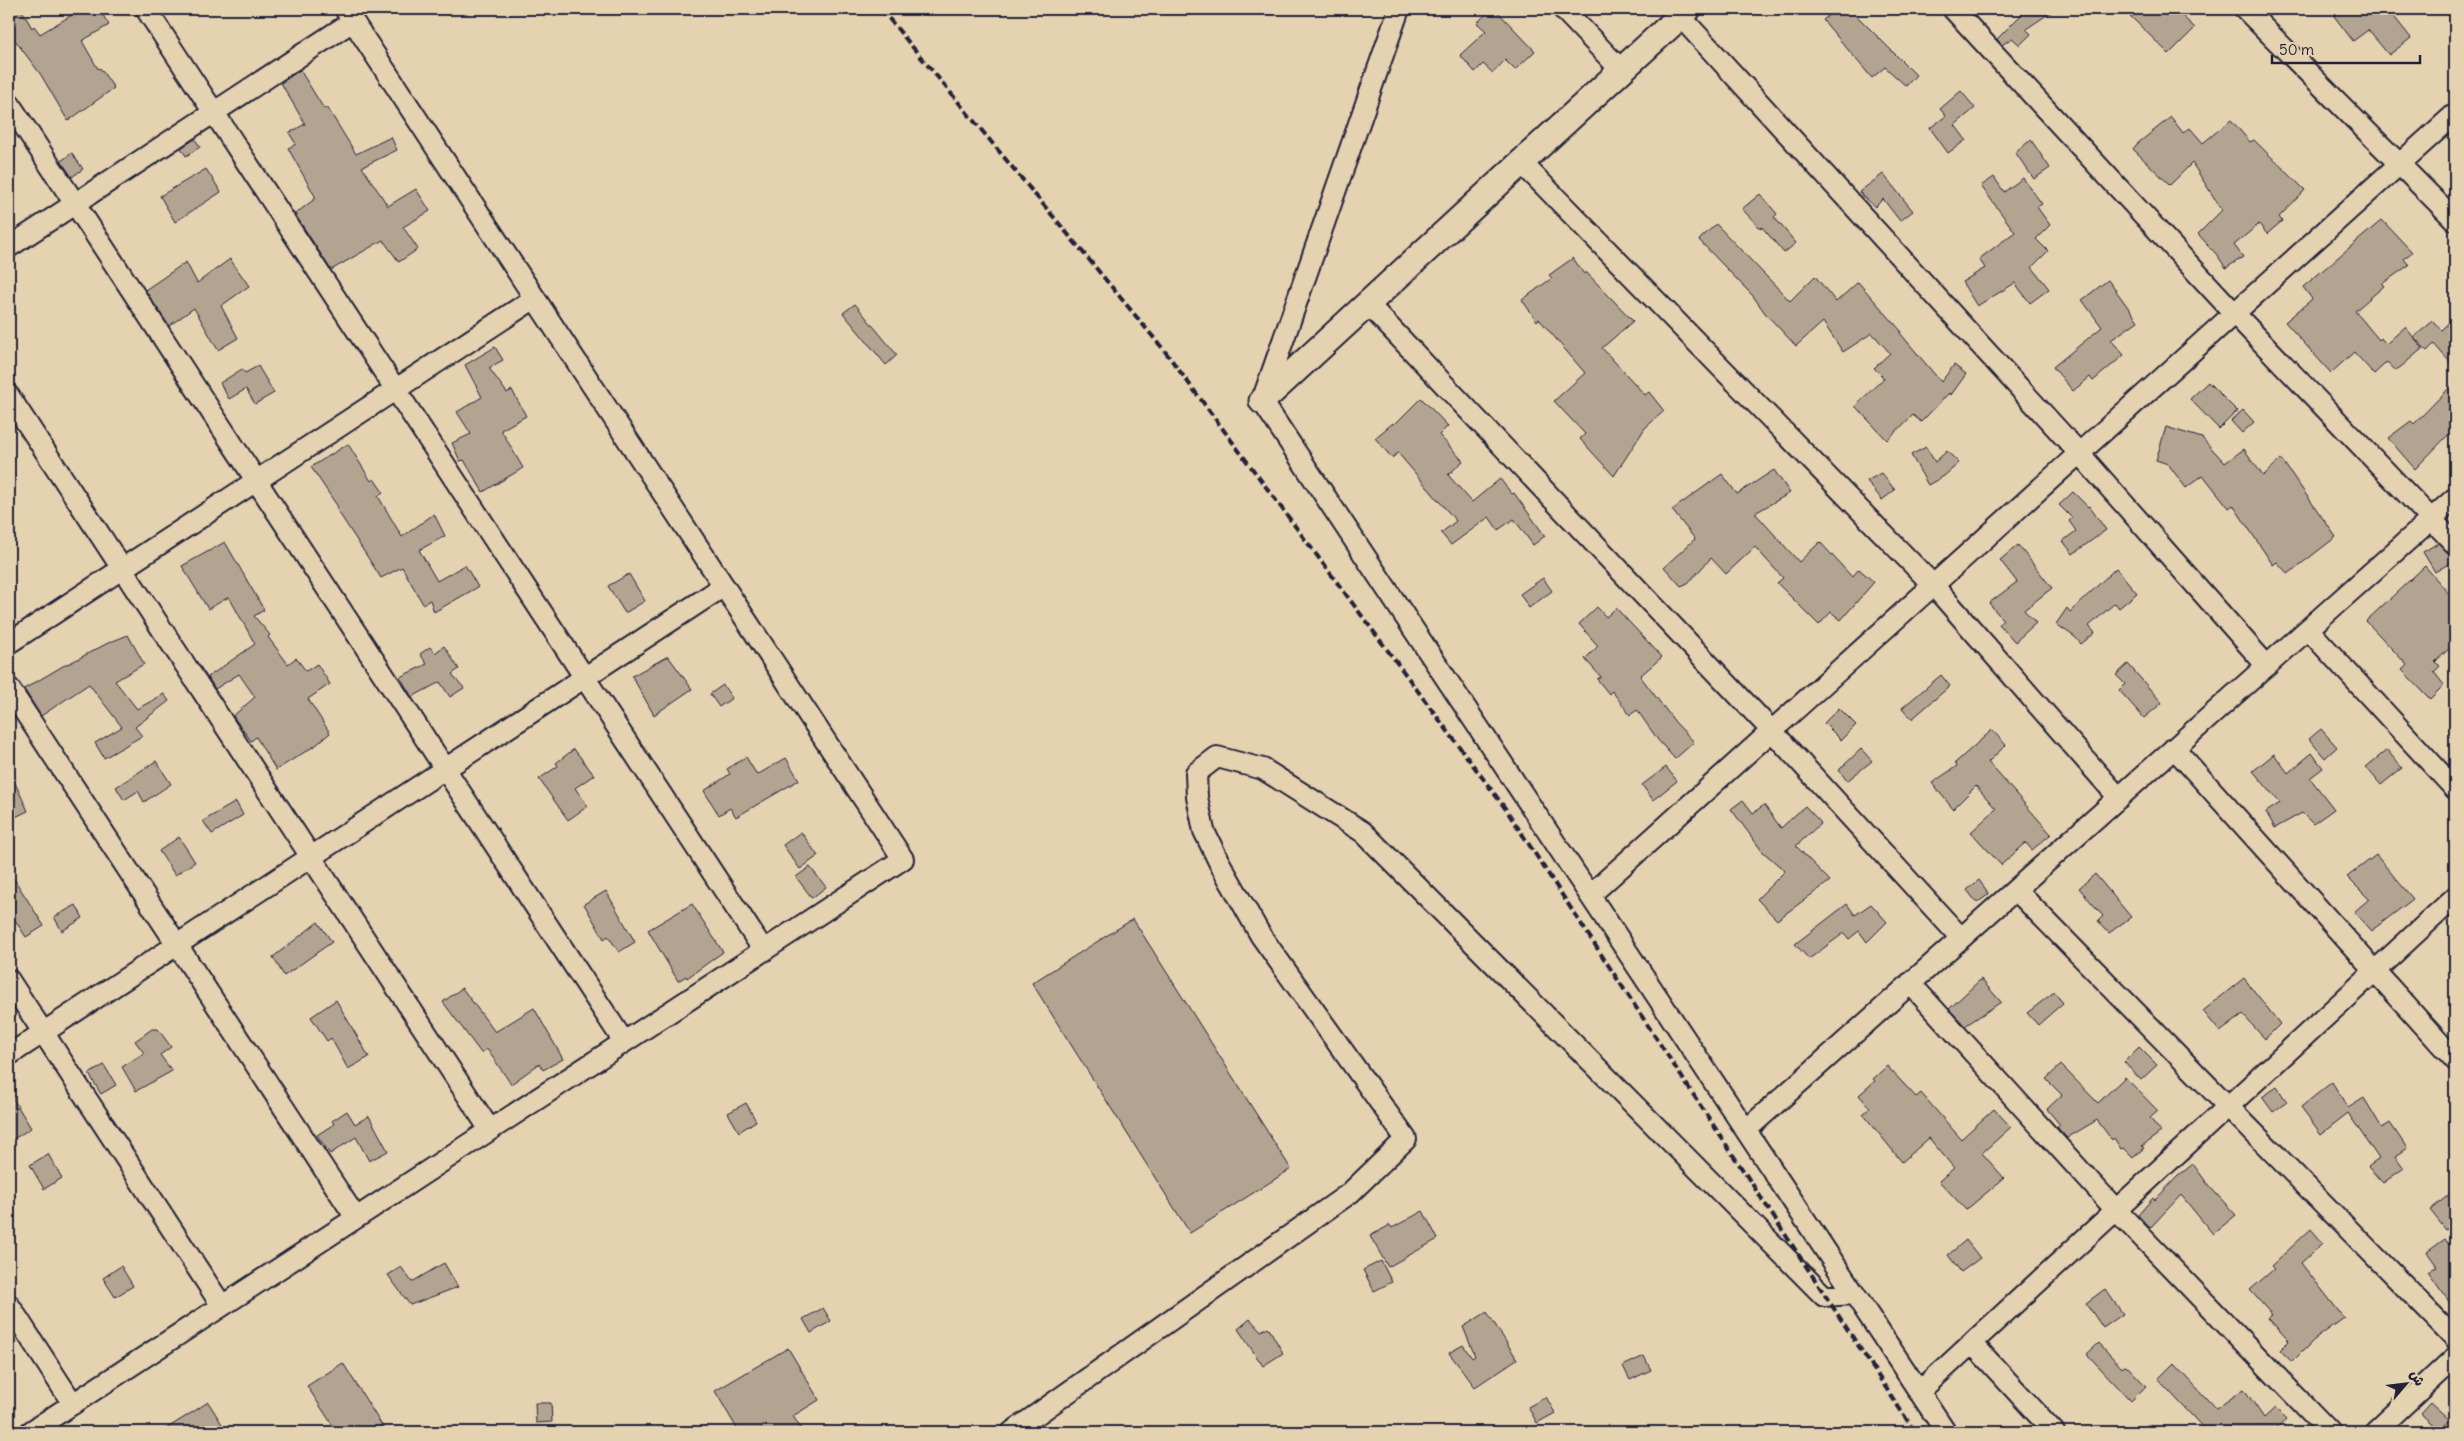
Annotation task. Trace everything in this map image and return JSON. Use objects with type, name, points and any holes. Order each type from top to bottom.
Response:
[{"type":"street","points":[[146,9],[764,951]]},
{"type":"street","points":[[1262,401],[1399,9]]},
{"type":"street","points":[[1563,9],[1621,70]]},
{"type":"street","points":[[1953,9],[2234,312],[2455,544]]},
{"type":"street","points":[[2245,9],[2455,220]]},
{"type":"street","points":[[1262,401],[1684,12],[2079,453],[2266,666]]},
{"type":"street","points":[[9,247],[214,112],[349,15],[903,860],[30,1432]]},
{"type":"street","points":[[9,103],[624,1042]]},
{"type":"street","points":[[1590,895],[2455,114]]},
{"type":"street","points":[[1521,162],[1933,585],[2119,798]]},
{"type":"street","points":[[9,643],[535,298]]},
{"type":"street","points":[[1368,304],[1772,730],[1961,938]]},
{"type":"street","points":[[9,396],[490,1130]]},
{"type":"street","points":[[1262,401],[1946,1432]]},
{"type":"street","points":[[1746,1130],[2455,498]]},
{"type":"street","points":[[9,1054],[724,586]]},
{"type":"street","points":[[2308,629],[2455,789]]},
{"type":"street","points":[[9,688],[356,1218]]},
{"type":"street","points":[[2174,748],[2455,1060]]},
{"type":"street","points":[[1012,1432],[1350,1193],[1406,1139],[1261,936],[1219,862],[1204,831],[1197,797],[1196,773],[1217,757],[1263,769],[1363,832],[1824,1296],[1854,1294]]},
{"type":"street","points":[[2016,890],[2455,1338]]},
{"type":"street","points":[[1919,1392],[2455,897]]},
{"type":"street","points":[[9,980],[222,1306]]},
{"type":"street","points":[[1910,983],[2116,1210],[2330,1432]]},
{"type":"street","points":[[9,1305],[74,1404]]},
{"type":"street","points":[[1972,1343],[2054,1432]]},
{"type":"street","points":[[2375,1432],[2455,1357]]},
{"type":"building","points":[[9,9],[21,9],[32,28],[34,26],[40,34],[82,9],[99,9],[109,25],[82,41],[98,69],[100,68],[114,88],[68,121],[41,75],[9,32]]},
{"type":"building","points":[[1491,9],[1495,9],[1535,51],[1515,70],[1505,60],[1493,73],[1483,64],[1475,72],[1460,55],[1486,31],[1477,23]]},
{"type":"building","points":[[1836,9],[1850,9],[1916,75],[1906,86],[1885,67],[1872,78],[1823,20]]},
{"type":"building","points":[[2027,9],[2056,9],[2026,29],[2031,34],[2020,45],[2012,38],[2002,45],[1997,39]]},
{"type":"building","points":[[2123,9],[2175,9],[2195,28],[2169,54]]},
{"type":"building","points":[[2343,9],[2388,9],[2411,38],[2389,55],[2368,30],[2353,41],[2334,16]]},
{"type":"building","points":[[300,70],[324,109],[327,107],[356,154],[391,137],[397,150],[362,167],[388,206],[416,189],[430,211],[403,227],[418,249],[399,262],[383,240],[331,270],[295,214],[316,198],[288,148],[296,144],[289,133],[305,124],[281,83]]},
{"type":"building","points":[[1961,91],[1975,108],[1955,125],[1966,140],[1948,153],[1930,128],[1946,116],[1940,109]]},
{"type":"building","points":[[2171,117],[2183,133],[2190,128],[2203,143],[2231,120],[2250,142],[2254,140],[2305,190],[2279,217],[2282,221],[2267,234],[2259,224],[2234,245],[2243,257],[2226,268],[2198,234],[2222,210],[2192,163],[2170,185],[2133,149]]},
{"type":"building","points":[[195,139],[200,147],[186,156],[181,148]]},
{"type":"building","points":[[2031,140],[2050,168],[2034,179],[2015,152]]},
{"type":"building","points":[[72,153],[83,169],[72,177],[61,161]]},
{"type":"building","points":[[206,169],[221,192],[175,222],[160,196]]},
{"type":"building","points":[[1883,174],[1913,211],[1900,221],[1883,199],[1875,207],[1859,192]]},
{"type":"building","points":[[1994,177],[2004,192],[2023,178],[2042,204],[2037,207],[2050,225],[2036,239],[2048,251],[2032,267],[2049,289],[2030,303],[2015,283],[1977,306],[1962,282],[1985,268],[1979,259],[2015,232],[1981,186]]},
{"type":"building","points":[[1760,194],[1777,214],[1774,217],[1796,243],[1784,253],[1762,227],[1761,229],[1742,209]]},
{"type":"building","points":[[2382,220],[2412,252],[2404,259],[2409,265],[2382,284],[2384,286],[2355,311],[2379,340],[2381,338],[2386,344],[2405,327],[2423,348],[2396,371],[2387,362],[2374,374],[2354,352],[2331,373],[2285,322],[2312,299],[2303,287]]},
{"type":"building","points":[[1716,224],[1790,301],[1815,276],[1836,302],[1858,282],[1901,331],[1900,333],[1941,382],[1954,365],[1966,374],[1951,395],[1949,393],[1921,422],[1913,415],[1887,440],[1855,406],[1884,378],[1874,368],[1890,353],[1872,333],[1843,352],[1823,322],[1796,346],[1765,313],[1753,296],[1699,240]]},
{"type":"building","points":[[1573,258],[1584,274],[1586,272],[1633,321],[1602,348],[1645,395],[1649,392],[1664,411],[1645,428],[1614,476],[1580,439],[1585,434],[1554,401],[1585,373],[1539,319],[1537,321],[1522,300],[1552,278],[1549,275]]},
{"type":"building","points":[[230,259],[249,286],[221,306],[238,338],[218,350],[194,308],[169,326],[145,290],[186,262],[197,283]]},
{"type":"building","points":[[2108,280],[2138,321],[2111,340],[2124,355],[2093,381],[2090,377],[2073,391],[2053,367],[2102,327],[2082,300]]},
{"type":"building","points":[[855,304],[897,355],[886,365],[843,313]]},
{"type":"building","points":[[2455,317],[2455,368],[2434,344],[2427,351],[2414,337],[2433,321],[2441,330]]},
{"type":"building","points":[[495,347],[503,360],[489,368],[507,393],[512,390],[526,416],[501,430],[523,468],[483,492],[464,460],[460,461],[452,443],[471,434],[457,412],[482,397],[465,365]]},
{"type":"building","points":[[258,366],[274,393],[255,404],[246,389],[229,399],[220,383],[242,369],[245,373]]},
{"type":"building","points":[[2208,382],[2237,411],[2219,429],[2190,399]]},
{"type":"building","points":[[2455,382],[2455,428],[2415,469],[2388,438],[2411,421],[2414,424]]},
{"type":"building","points":[[1421,398],[1448,426],[1439,435],[1463,461],[1448,475],[1472,502],[1500,479],[1512,494],[1514,493],[1545,536],[1533,545],[1514,519],[1498,530],[1489,517],[1451,545],[1441,533],[1456,521],[1398,453],[1392,458],[1375,438],[1393,423],[1394,425]]},
{"type":"building","points":[[2243,410],[2254,422],[2242,433],[2231,421]]},
{"type":"building","points":[[2166,427],[2202,438],[2225,463],[2244,449],[2263,476],[2281,459],[2336,537],[2288,574],[2277,562],[2273,565],[2233,505],[2229,508],[2203,475],[2186,488],[2168,464],[2156,460]]},
{"type":"building","points":[[348,444],[371,481],[374,479],[383,492],[378,496],[402,537],[434,514],[445,536],[419,550],[437,581],[465,565],[478,587],[434,612],[430,600],[423,604],[402,567],[381,578],[336,508],[338,507],[311,467]]},
{"type":"building","points":[[1926,447],[1935,462],[1947,451],[1959,463],[1944,476],[1928,485],[1911,455]]},
{"type":"building","points":[[1774,470],[1790,493],[1755,513],[1799,562],[1820,542],[1852,577],[1859,569],[1874,582],[1841,620],[1831,612],[1819,625],[1777,583],[1783,578],[1755,547],[1726,574],[1711,558],[1688,583],[1681,586],[1664,567],[1695,539],[1672,510],[1722,474],[1737,494]]},
{"type":"building","points":[[1881,473],[1895,490],[1882,500],[1867,481]]},
{"type":"building","points":[[2073,492],[2089,506],[2106,530],[2073,554],[2063,541],[2076,531],[2069,521],[2072,518],[2059,505]]},
{"type":"building","points":[[225,542],[264,610],[254,616],[270,635],[268,637],[288,664],[296,658],[306,671],[317,664],[330,684],[308,699],[330,733],[316,745],[276,770],[256,737],[251,741],[233,716],[255,697],[239,674],[215,689],[208,677],[255,644],[229,597],[208,609],[182,566]]},
{"type":"building","points":[[2438,543],[2455,560],[2435,572],[2423,552]]},
{"type":"building","points":[[2018,545],[2052,588],[2024,610],[2036,623],[2015,642],[1999,624],[2003,620],[1989,603],[2017,582],[2000,560]]},
{"type":"building","points":[[2425,566],[2455,601],[2455,643],[2435,662],[2440,666],[2434,672],[2444,685],[2430,699],[2402,670],[2407,665],[2366,621]]},
{"type":"building","points":[[2116,568],[2137,593],[2119,608],[2115,603],[2089,626],[2095,633],[2081,644],[2075,637],[2056,624],[2067,608],[2070,612]]},
{"type":"building","points":[[629,574],[645,601],[625,613],[608,586]]},
{"type":"building","points":[[1543,578],[1552,591],[1529,608],[1520,594]]},
{"type":"building","points":[[1597,607],[1606,617],[1616,608],[1662,657],[1640,676],[1675,722],[1694,742],[1675,759],[1658,740],[1637,710],[1630,715],[1612,691],[1609,694],[1597,679],[1601,677],[1585,659],[1598,646],[1579,624]]},
{"type":"building","points":[[128,635],[144,664],[115,681],[137,709],[164,694],[169,701],[135,727],[142,736],[104,758],[95,743],[122,727],[89,684],[41,716],[24,689],[68,663]]},
{"type":"building","points":[[444,646],[459,669],[452,674],[464,688],[450,697],[440,682],[412,697],[400,677],[427,664],[420,654],[430,647],[435,653]]},
{"type":"building","points":[[668,656],[692,689],[654,715],[632,676]]},
{"type":"building","points":[[2128,664],[2162,703],[2144,718],[2119,690],[2125,684],[2116,675]]},
{"type":"building","points":[[1941,675],[1950,686],[1912,719],[1902,708]]},
{"type":"building","points":[[723,685],[732,698],[719,707],[710,694]]},
{"type":"building","points":[[1839,708],[1856,725],[1841,740],[1824,723]]},
{"type":"building","points":[[2321,729],[2337,747],[2325,758],[2309,739]]},
{"type":"building","points":[[1992,730],[2006,745],[1988,762],[2051,834],[2032,850],[2026,843],[2001,865],[1971,832],[1996,809],[1976,786],[1953,809],[1932,783],[1957,766],[1955,763]]},
{"type":"building","points":[[574,749],[594,775],[575,788],[588,806],[568,820],[539,779],[558,766],[556,763]]},
{"type":"building","points":[[1861,749],[1872,761],[1847,781],[1839,770]]},
{"type":"building","points":[[2387,750],[2402,768],[2381,785],[2366,767]]},
{"type":"building","points":[[2312,753],[2323,768],[2310,778],[2334,809],[2313,824],[2302,813],[2275,828],[2266,812],[2280,803],[2253,771],[2274,754],[2288,773]]},
{"type":"building","points":[[746,757],[757,775],[786,758],[799,780],[736,817],[730,808],[719,815],[704,791],[730,774],[727,769]]},
{"type":"building","points":[[156,761],[171,784],[144,802],[138,791],[124,800],[116,787]]},
{"type":"building","points":[[1666,767],[1677,781],[1653,800],[1642,785]]},
{"type":"building","points":[[9,770],[28,811],[9,820]]},
{"type":"building","points":[[1743,800],[1753,813],[1764,805],[1781,828],[1805,806],[1821,823],[1796,846],[1830,881],[1777,920],[1757,899],[1785,871],[1762,851],[1731,809]]},
{"type":"building","points":[[236,802],[243,815],[212,834],[203,821]]},
{"type":"building","points":[[801,832],[818,856],[800,869],[783,845]]},
{"type":"building","points":[[179,837],[195,862],[175,875],[159,851]]},
{"type":"building","points":[[2376,855],[2413,899],[2371,931],[2354,912],[2369,899],[2347,877]]},
{"type":"building","points":[[810,867],[826,887],[812,898],[796,877]]},
{"type":"building","points":[[9,871],[44,926],[26,937],[9,911]]},
{"type":"building","points":[[2095,874],[2131,917],[2109,933],[2098,921],[2103,916],[2079,888]]},
{"type":"building","points":[[1979,880],[1989,894],[1977,903],[1967,890]]},
{"type":"building","points":[[606,891],[635,942],[619,952],[608,936],[604,939],[584,904]]},
{"type":"building","points":[[692,904],[723,952],[687,978],[686,976],[678,981],[648,930]]},
{"type":"building","points":[[1847,904],[1855,915],[1871,904],[1887,922],[1867,942],[1859,931],[1849,939],[1844,933],[1809,959],[1795,944]]},
{"type":"building","points":[[76,905],[83,918],[62,931],[54,917]]},
{"type":"building","points":[[1133,919],[1291,1169],[1190,1233],[1032,983]]},
{"type":"building","points":[[318,922],[332,942],[284,976],[273,957]]},
{"type":"building","points":[[2244,978],[2280,1024],[2265,1039],[2243,1015],[2220,1032],[2203,1011]]},
{"type":"building","points":[[1981,979],[2001,1002],[1965,1026],[1949,1009]]},
{"type":"building","points":[[462,988],[495,1032],[534,1008],[563,1059],[543,1070],[539,1064],[511,1084],[487,1049],[481,1053],[443,1002]]},
{"type":"building","points":[[2054,992],[2063,1003],[2038,1025],[2027,1013]]},
{"type":"building","points":[[336,1000],[369,1057],[348,1069],[331,1038],[327,1041],[311,1017]]},
{"type":"building","points":[[152,1029],[158,1029],[171,1047],[160,1055],[172,1071],[136,1091],[122,1067],[144,1053],[135,1041]]},
{"type":"building","points":[[2139,1047],[2157,1065],[2141,1080],[2124,1062]]},
{"type":"building","points":[[104,1065],[116,1085],[101,1094],[89,1074]]},
{"type":"building","points":[[2061,1065],[2098,1103],[2125,1077],[2158,1111],[2150,1118],[2161,1132],[2142,1146],[2144,1148],[2133,1158],[2123,1148],[2121,1149],[2114,1138],[2112,1140],[2097,1120],[2067,1138],[2057,1127],[2060,1125],[2047,1109],[2062,1095],[2046,1079]]},
{"type":"building","points":[[1887,1066],[1916,1097],[1921,1093],[1961,1139],[1994,1109],[2011,1127],[1982,1153],[2004,1178],[1966,1210],[1939,1181],[1954,1168],[1929,1138],[1902,1162],[1863,1114],[1870,1108],[1859,1095],[1875,1081],[1873,1079]]},
{"type":"building","points":[[2332,1082],[2348,1108],[2364,1098],[2382,1128],[2390,1123],[2407,1148],[2395,1156],[2404,1168],[2383,1183],[2368,1167],[2379,1159],[2348,1113],[2321,1134],[2301,1107]]},
{"type":"building","points":[[2277,1087],[2287,1102],[2273,1112],[2262,1097]]},
{"type":"building","points":[[9,1092],[31,1128],[9,1142]]},
{"type":"building","points":[[746,1103],[756,1121],[739,1132],[728,1113]]},
{"type":"building","points":[[347,1111],[355,1124],[369,1116],[388,1151],[369,1161],[356,1137],[330,1154],[317,1135],[334,1124],[332,1121]]},
{"type":"building","points":[[48,1154],[62,1178],[44,1189],[30,1165]]},
{"type":"building","points":[[2193,1164],[2209,1186],[2236,1215],[2213,1234],[2181,1195],[2150,1228],[2138,1215],[2153,1198],[2155,1200],[2178,1176]]},
{"type":"building","points":[[2455,1190],[2455,1222],[2446,1230],[2430,1210]]},
{"type":"building","points":[[1423,1211],[1438,1239],[1388,1267],[1370,1236],[1390,1225],[1392,1228]]},
{"type":"building","points":[[2311,1229],[2323,1243],[2301,1263],[2344,1318],[2314,1340],[2292,1362],[2280,1350],[2289,1341],[2268,1318],[2272,1315],[2250,1290],[2274,1269],[2271,1266]]},
{"type":"building","points":[[2445,1239],[2455,1253],[2455,1310],[2428,1272],[2437,1266],[2427,1252]]},
{"type":"building","points":[[1966,1240],[1980,1258],[1961,1272],[1948,1255]]},
{"type":"building","points":[[1381,1261],[1392,1282],[1374,1291],[1363,1270]]},
{"type":"building","points":[[444,1263],[458,1287],[410,1305],[388,1275],[401,1267],[412,1282]]},
{"type":"building","points":[[121,1266],[133,1286],[115,1297],[103,1278]]},
{"type":"building","points":[[2105,1289],[2123,1314],[2103,1328],[2086,1303]]},
{"type":"building","points":[[823,1308],[831,1321],[811,1333],[803,1319]]},
{"type":"building","points":[[1487,1312],[1517,1359],[1475,1387],[1449,1353],[1463,1345],[1472,1358],[1475,1356],[1463,1327]]},
{"type":"building","points":[[1250,1319],[1261,1331],[1268,1327],[1283,1353],[1263,1366],[1238,1329]]},
{"type":"building","points":[[2099,1343],[2122,1368],[2126,1365],[2146,1386],[2131,1401],[2087,1354]]},
{"type":"building","points":[[788,1348],[819,1400],[793,1416],[803,1432],[739,1432],[715,1391]]},
{"type":"building","points":[[1644,1356],[1651,1370],[1630,1380],[1623,1366]]},
{"type":"building","points":[[343,1363],[386,1432],[337,1432],[307,1386]]},
{"type":"building","points":[[2174,1363],[2216,1409],[2244,1389],[2264,1418],[2275,1408],[2286,1419],[2274,1432],[2207,1432],[2158,1379]]},
{"type":"building","points":[[1546,1397],[1555,1413],[1537,1423],[1528,1407]]},
{"type":"building","points":[[208,1402],[227,1432],[161,1432],[196,1410]]},
{"type":"building","points":[[2430,1402],[2450,1420],[2440,1431],[2420,1413]]},
{"type":"building","points":[[535,1403],[551,1403],[552,1422],[536,1423]]},
{"type":"railway","points":[[881,9],[1164,350],[1505,808],[1915,1432]]}]
